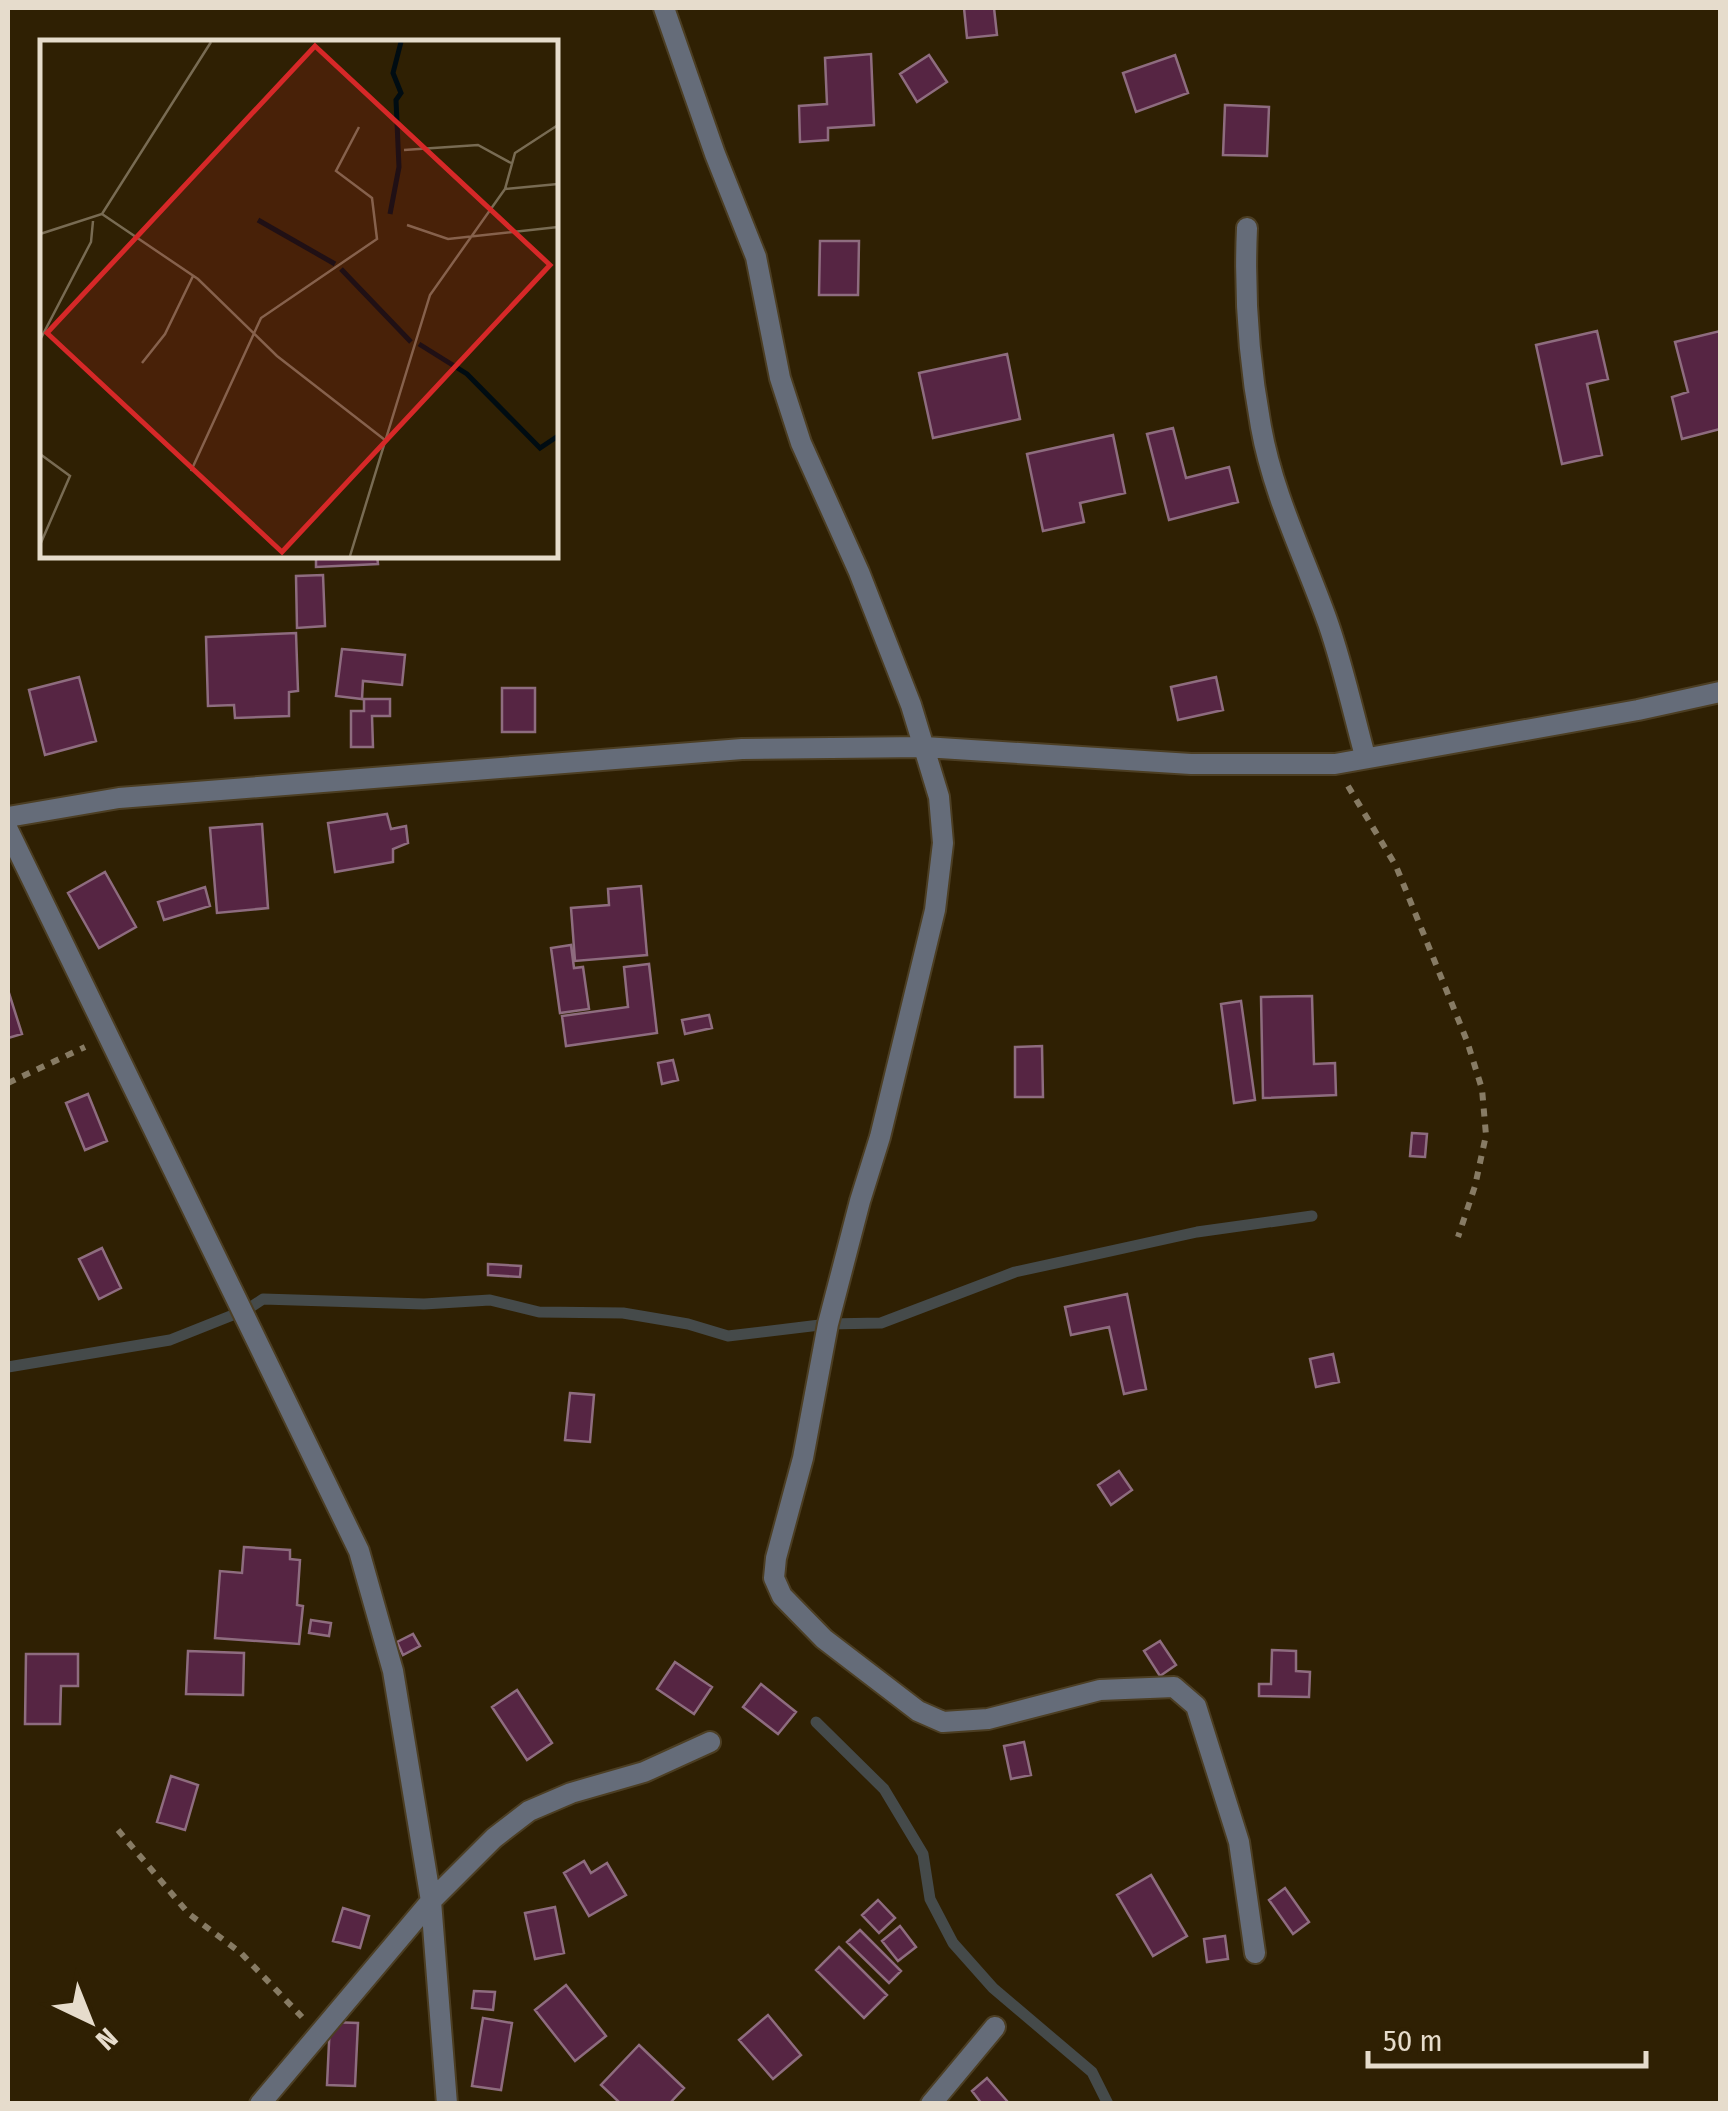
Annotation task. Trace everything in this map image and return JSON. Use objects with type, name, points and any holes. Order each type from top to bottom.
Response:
[{"type":"street","points":[[664,8],[756,257],[780,378],[802,444],[893,654],[939,797],[943,842],[935,910],[880,1137],[828,1324],[803,1458],[774,1578],[782,1596],[824,1639],[918,1711],[943,1722],[988,1719],[1100,1690],[1174,1688],[1187,1696],[1196,1706],[1239,1842],[1255,1953]]},
{"type":"street","points":[[1247,228],[1248,330],[1261,428],[1276,486],[1329,626],[1365,756]]},
{"type":"street","points":[[8,817],[119,798],[722,751],[924,747],[1191,764],[1335,764],[1720,692]]},
{"type":"street","points":[[8,830],[359,1551],[393,1670],[431,1901],[447,2104]]},
{"type":"street","points":[[260,2104],[431,1901],[494,1838],[528,1811],[571,1793],[644,1772],[710,1742]]},
{"type":"street","points":[[931,2104],[994,2027]]},
{"type":"path","points":[[1335,764],[1396,866],[1468,1041],[1482,1090],[1486,1135],[1476,1186],[1458,1237]]},
{"type":"path","points":[[8,1083],[108,1036]]},
{"type":"path","points":[[118,1830],[189,1914],[241,1953],[316,2033]]},
{"type":"building","points":[[964,8],[994,8],[997,35],[967,38]]},
{"type":"building","points":[[871,54],[874,125],[828,128],[828,140],[800,142],[799,106],[827,104],[825,58]]},
{"type":"building","points":[[929,55],[947,82],[917,102],[900,74]]},
{"type":"building","points":[[1175,55],[1188,93],[1136,112],[1123,73]]},
{"type":"building","points":[[1225,105],[1269,107],[1267,156],[1223,155]]},
{"type":"building","points":[[820,241],[859,241],[858,295],[819,295]]},
{"type":"building","points":[[1597,331],[1608,379],[1587,384],[1602,455],[1562,464],[1536,345]]},
{"type":"building","points":[[1720,331],[1720,429],[1682,439],[1672,397],[1688,392],[1675,342]]},
{"type":"building","points":[[1007,354],[1020,419],[933,438],[919,373]]},
{"type":"building","points":[[1173,428],[1186,478],[1229,467],[1238,502],[1169,520],[1147,434]]},
{"type":"building","points":[[1113,435],[1125,493],[1080,503],[1084,522],[1043,531],[1027,454]]},
{"type":"building","points":[[316,558],[377,558],[378,564],[316,567]]},
{"type":"building","points":[[323,575],[325,626],[297,628],[296,576]]},
{"type":"building","points":[[296,633],[298,691],[289,692],[289,716],[235,718],[234,705],[208,706],[206,637]]},
{"type":"building","points":[[342,649],[405,655],[402,685],[363,681],[362,699],[336,696]]},
{"type":"building","points":[[79,677],[96,741],[45,755],[29,690]]},
{"type":"building","points":[[1216,677],[1223,710],[1178,720],[1171,687]]},
{"type":"building","points":[[502,688],[535,688],[535,732],[502,732]]},
{"type":"building","points":[[364,699],[390,699],[390,716],[372,716],[373,747],[351,747],[351,711],[364,711]]},
{"type":"building","points":[[387,814],[391,829],[406,826],[408,843],[393,849],[393,862],[335,872],[328,823]]},
{"type":"building","points":[[262,824],[268,908],[217,913],[210,828]]},
{"type":"building","points":[[105,872],[136,927],[99,948],[68,893]]},
{"type":"building","points":[[641,886],[647,955],[575,961],[571,908],[609,905],[608,889]]},
{"type":"building","points":[[205,887],[210,906],[164,920],[158,902]]},
{"type":"building","points":[[571,945],[574,968],[583,967],[589,1009],[560,1013],[551,948]]},
{"type":"building","points":[[649,964],[657,1033],[566,1046],[562,1016],[628,1007],[624,967]]},
{"type":"building","points":[[8,990],[22,1034],[8,1038]]},
{"type":"building","points":[[1312,996],[1314,1064],[1335,1063],[1336,1095],[1263,1098],[1261,997]]},
{"type":"building","points":[[1241,1001],[1255,1100],[1234,1103],[1221,1004]]},
{"type":"building","points":[[709,1015],[712,1028],[685,1034],[682,1020]]},
{"type":"building","points":[[1042,1046],[1043,1097],[1015,1097],[1015,1047]]},
{"type":"building","points":[[673,1060],[678,1080],[662,1084],[658,1063]]},
{"type":"building","points":[[88,1094],[107,1141],[85,1150],[66,1103]]},
{"type":"building","points":[[1412,1133],[1427,1134],[1425,1157],[1410,1156]]},
{"type":"building","points":[[102,1248],[121,1288],[99,1299],[79,1259]]},
{"type":"building","points":[[488,1264],[521,1266],[520,1277],[488,1275]]},
{"type":"building","points":[[1127,1294],[1146,1389],[1124,1394],[1109,1327],[1071,1335],[1065,1307]]},
{"type":"building","points":[[1333,1354],[1339,1382],[1316,1387],[1310,1359]]},
{"type":"building","points":[[570,1393],[594,1395],[590,1442],[565,1440]]},
{"type":"building","points":[[1119,1471],[1132,1490],[1111,1505],[1098,1485]]},
{"type":"building","points":[[244,1547],[290,1550],[290,1559],[300,1560],[297,1605],[303,1606],[299,1644],[215,1638],[220,1571],[242,1573]]},
{"type":"building","points":[[311,1620],[331,1623],[329,1636],[309,1633]]},
{"type":"building","points":[[413,1634],[420,1646],[403,1655],[397,1642]]},
{"type":"building","points":[[1160,1641],[1176,1665],[1160,1676],[1144,1651]]},
{"type":"building","points":[[1272,1650],[1296,1651],[1296,1671],[1310,1672],[1309,1697],[1259,1696],[1259,1684],[1271,1684]]},
{"type":"building","points":[[188,1651],[244,1653],[243,1695],[186,1694]]},
{"type":"building","points":[[26,1654],[78,1654],[78,1686],[61,1686],[60,1724],[25,1724]]},
{"type":"building","points":[[675,1662],[712,1687],[694,1714],[657,1689]]},
{"type":"building","points":[[761,1684],[796,1712],[778,1734],[743,1707]]},
{"type":"building","points":[[517,1690],[552,1743],[527,1760],[492,1707]]},
{"type":"building","points":[[1024,1742],[1031,1775],[1011,1779],[1004,1746]]},
{"type":"building","points":[[171,1776],[198,1785],[185,1830],[157,1822]]},
{"type":"building","points":[[584,1861],[591,1873],[607,1863],[626,1895],[589,1916],[564,1873]]},
{"type":"building","points":[[1151,1875],[1187,1936],[1153,1956],[1117,1895]]},
{"type":"building","points":[[1285,1888],[1309,1922],[1293,1934],[1269,1900]]},
{"type":"building","points":[[878,1900],[895,1918],[879,1933],[862,1915]]},
{"type":"building","points":[[555,1907],[564,1953],[535,1959],[525,1913]]},
{"type":"building","points":[[343,1908],[369,1916],[360,1948],[333,1941]]},
{"type":"building","points":[[900,1926],[916,1947],[898,1961],[882,1941]]},
{"type":"building","points":[[860,1930],[901,1971],[889,1983],[847,1942]]},
{"type":"building","points":[[1225,1936],[1228,1959],[1207,1962],[1204,1939]]},
{"type":"building","points":[[839,1947],[887,1995],[864,2018],[816,1970]]},
{"type":"building","points":[[566,1985],[606,2036],[575,2061],[535,2010]]},
{"type":"building","points":[[474,1991],[495,1992],[493,2010],[472,2008]]},
{"type":"building","points":[[768,2015],[801,2055],[773,2079],[739,2040]]},
{"type":"building","points":[[483,2018],[512,2023],[501,2090],[472,2086]]},
{"type":"building","points":[[330,2022],[358,2023],[355,2086],[327,2085]]},
{"type":"building","points":[[639,2045],[684,2088],[669,2104],[621,2104],[601,2085]]},
{"type":"building","points":[[987,2078],[1007,2101],[1003,2104],[982,2104],[972,2091]]},
{"type":"waterway","points":[[8,1367],[170,1340],[248,1309],[263,1299],[424,1304],[490,1300],[539,1312],[623,1313],[688,1324],[728,1336],[828,1324],[881,1323],[1015,1272],[1197,1232],[1312,1216]]},
{"type":"waterway","points":[[816,1722],[884,1789],[923,1854],[930,1899],[953,1943],[993,1988],[1092,2072],[1108,2104]]}]
